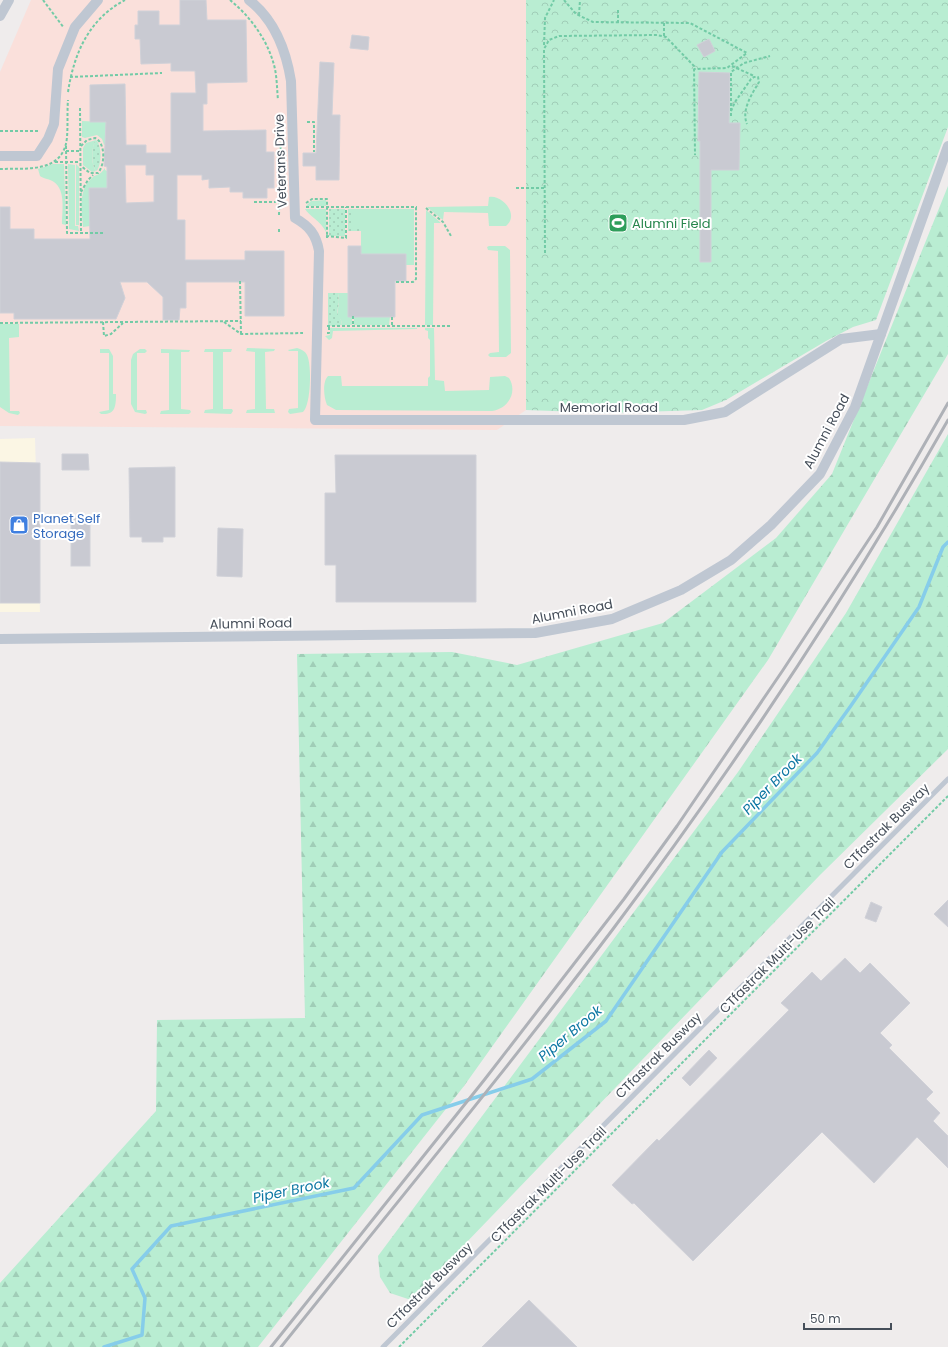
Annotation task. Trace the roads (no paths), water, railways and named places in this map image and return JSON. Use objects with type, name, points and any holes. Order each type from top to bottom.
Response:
[{"type":"street","points":[[0,16],[9,0]]},
{"type":"street","points":[[0,156],[36,156],[48,139],[54,124],[58,69],[75,27],[98,0]]},
{"type":"street","name":"Veterans Drive","points":[[249,0],[260,9],[279,38],[287,59],[291,81],[295,218],[312,231],[317,240],[319,251],[315,420]]},
{"type":"street","name":"Alumni Road","points":[[0,639],[535,633],[612,619],[681,590],[731,560],[771,525],[820,474],[855,406],[948,146]]},
{"type":"street","name":"Memorial Road","points":[[315,420],[684,420],[725,412],[841,339],[881,334]]},
{"type":"lane","name":"CTfastrak Busway","points":[[383,1347],[948,780]]},
{"type":"waterway","name":"Piper Brook","points":[[104,1347],[142,1335],[145,1298],[132,1269],[171,1226],[354,1188],[422,1115],[532,1079],[606,1021],[722,852],[817,753],[850,707],[919,607],[943,547],[948,542]]},
{"type":"railway","points":[[271,1347],[485,1079],[624,899],[677,826],[783,670],[877,527],[948,403]]},
{"type":"railway","points":[[281,1347],[532,1035],[658,868],[789,679],[871,551],[948,420]]},
{"type":"place","name":"Alumni Field","points":[[618,223]]},
{"type":"place","name":"Planet Self Storage","points":[[19,525]]}]
